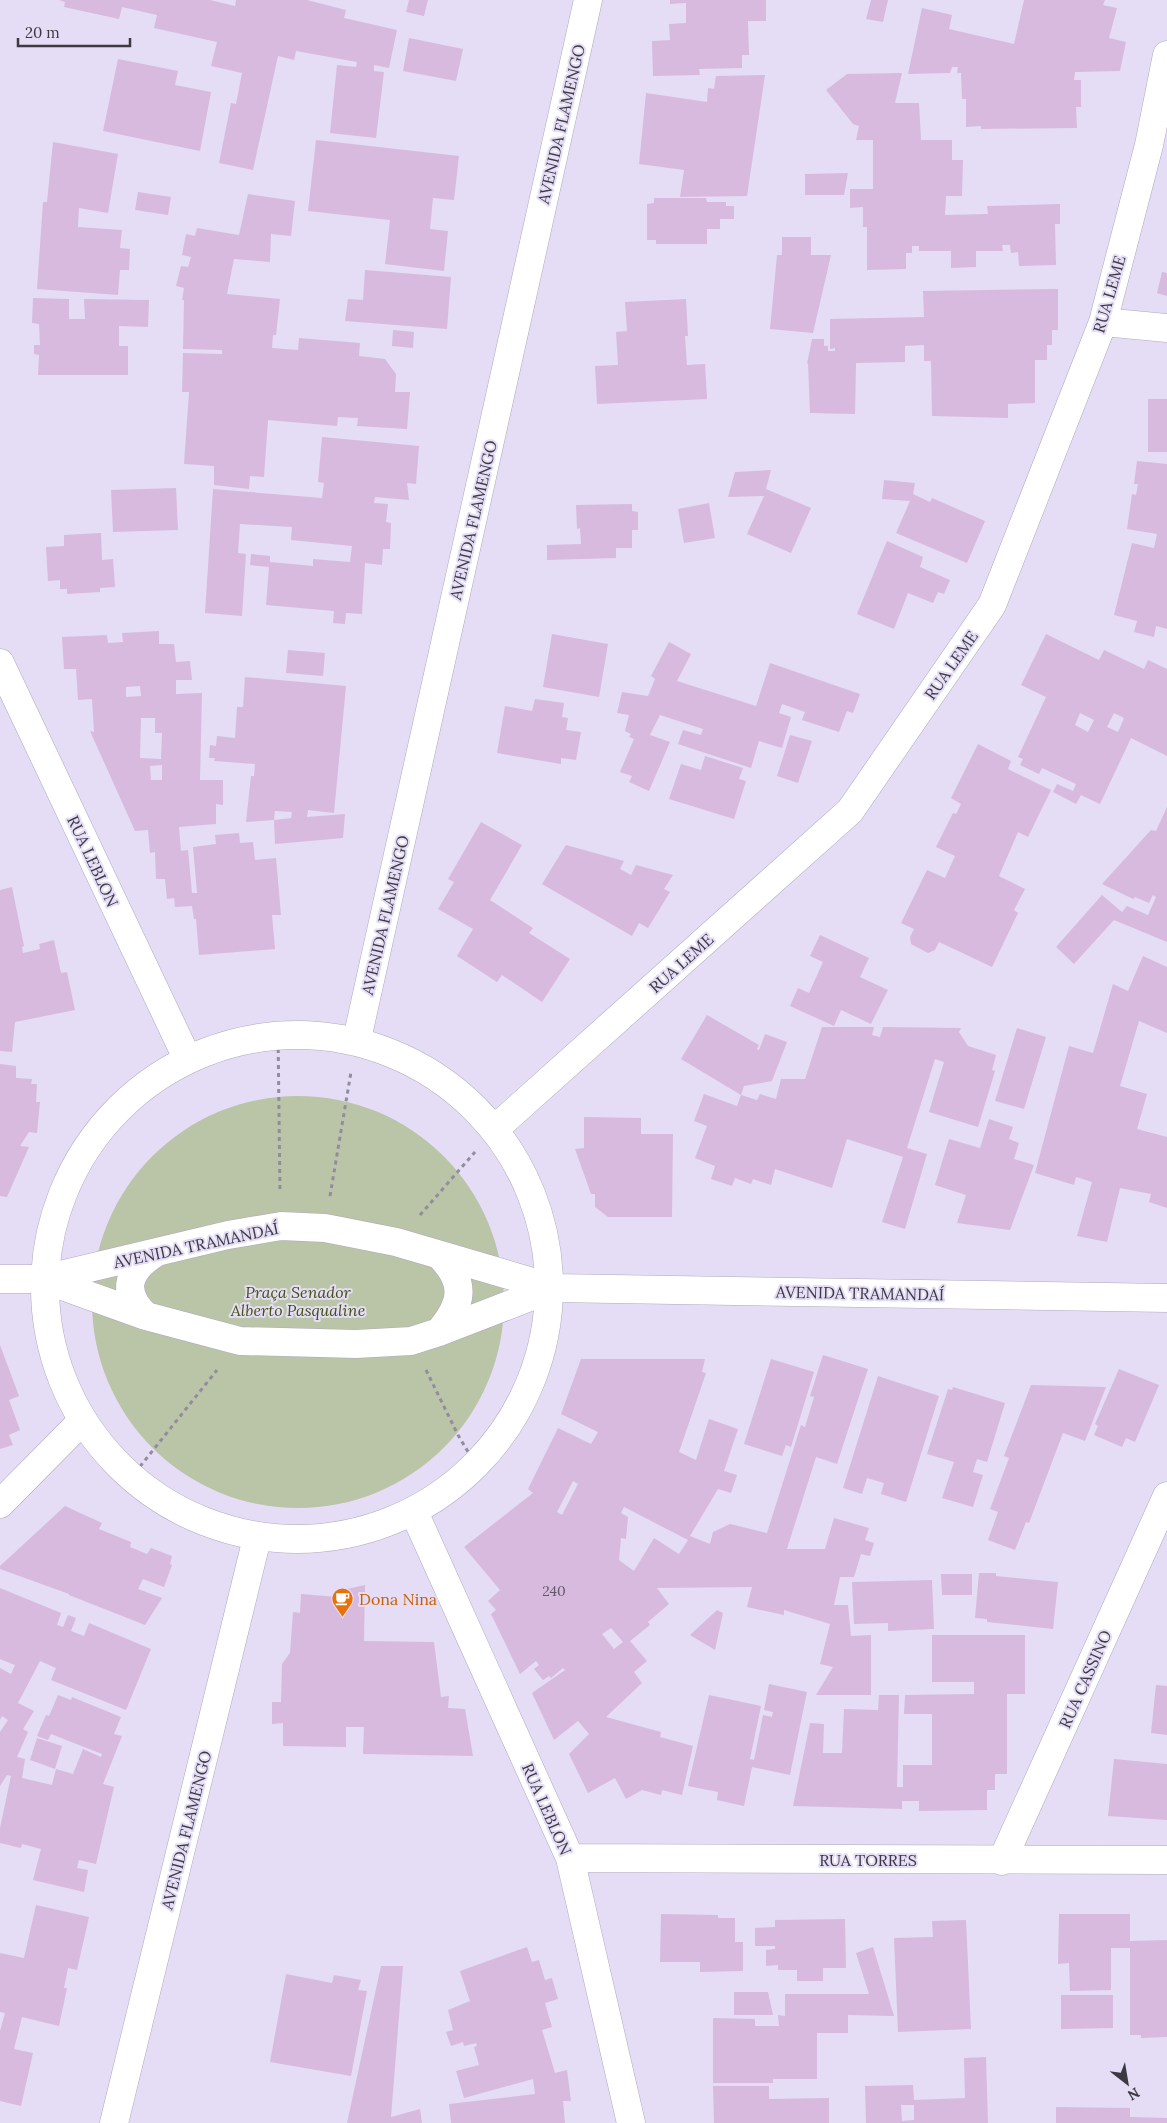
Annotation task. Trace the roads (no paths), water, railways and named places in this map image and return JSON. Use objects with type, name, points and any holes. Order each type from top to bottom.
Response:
[{"type":"street","name":"AVENIDA FLAMENGO","points":[[357,1039],[588,0]]},
{"type":"street","name":"RUA LEME","points":[[497,1127],[850,811],[992,604],[1102,322],[1149,145],[1167,55]]},
{"type":"street","points":[[1102,322],[1167,328]]},
{"type":"street","name":"RUA LEBLON","points":[[0,663],[186,1058]]},
{"type":"street","points":[[278,1033],[357,1039],[434,1072],[497,1127],[538,1202],[553,1288],[532,1385],[477,1467],[414,1512],[338,1538],[257,1538],[190,1517],[130,1479],[82,1422],[52,1353],[44,1279],[55,1211],[84,1149],[129,1097],[186,1058],[278,1033]]},
{"type":"street","name":"AVENIDA TRAMANDAÍ","points":[[0,1279],[44,1279],[228,1235],[281,1226],[325,1228],[396,1242],[553,1288],[1167,1298]]},
{"type":"street","points":[[146,1316],[136,1307],[131,1297],[130,1285],[132,1276],[139,1266],[159,1252]]},
{"type":"street","points":[[439,1255],[452,1267],[458,1281],[458,1292],[454,1312],[439,1332]]},
{"type":"street","name":"AVENIDA TRAMANDAÍ","points":[[44,1279],[146,1316],[240,1341],[356,1344],[411,1341],[553,1288]]},
{"type":"street","points":[[0,1504],[82,1422]]},
{"type":"street","name":"RUA CASSINO","points":[[1002,1861],[1167,1496]]},
{"type":"street","name":"RUA LEBLON","points":[[414,1512],[570,1858],[631,2123]]},
{"type":"street","name":"AVENIDA FLAMENGO","points":[[114,2123],[257,1538]]},
{"type":"street","name":"RUA TORRES","points":[[570,1858],[1002,1861],[1167,1860]]},
{"type":"place","name":"Dona Nina","points":[[343,1618]]},
{"type":"park label","name":"Praça Senador Alberto Pasqualine","points":[[298,1301]]}]
